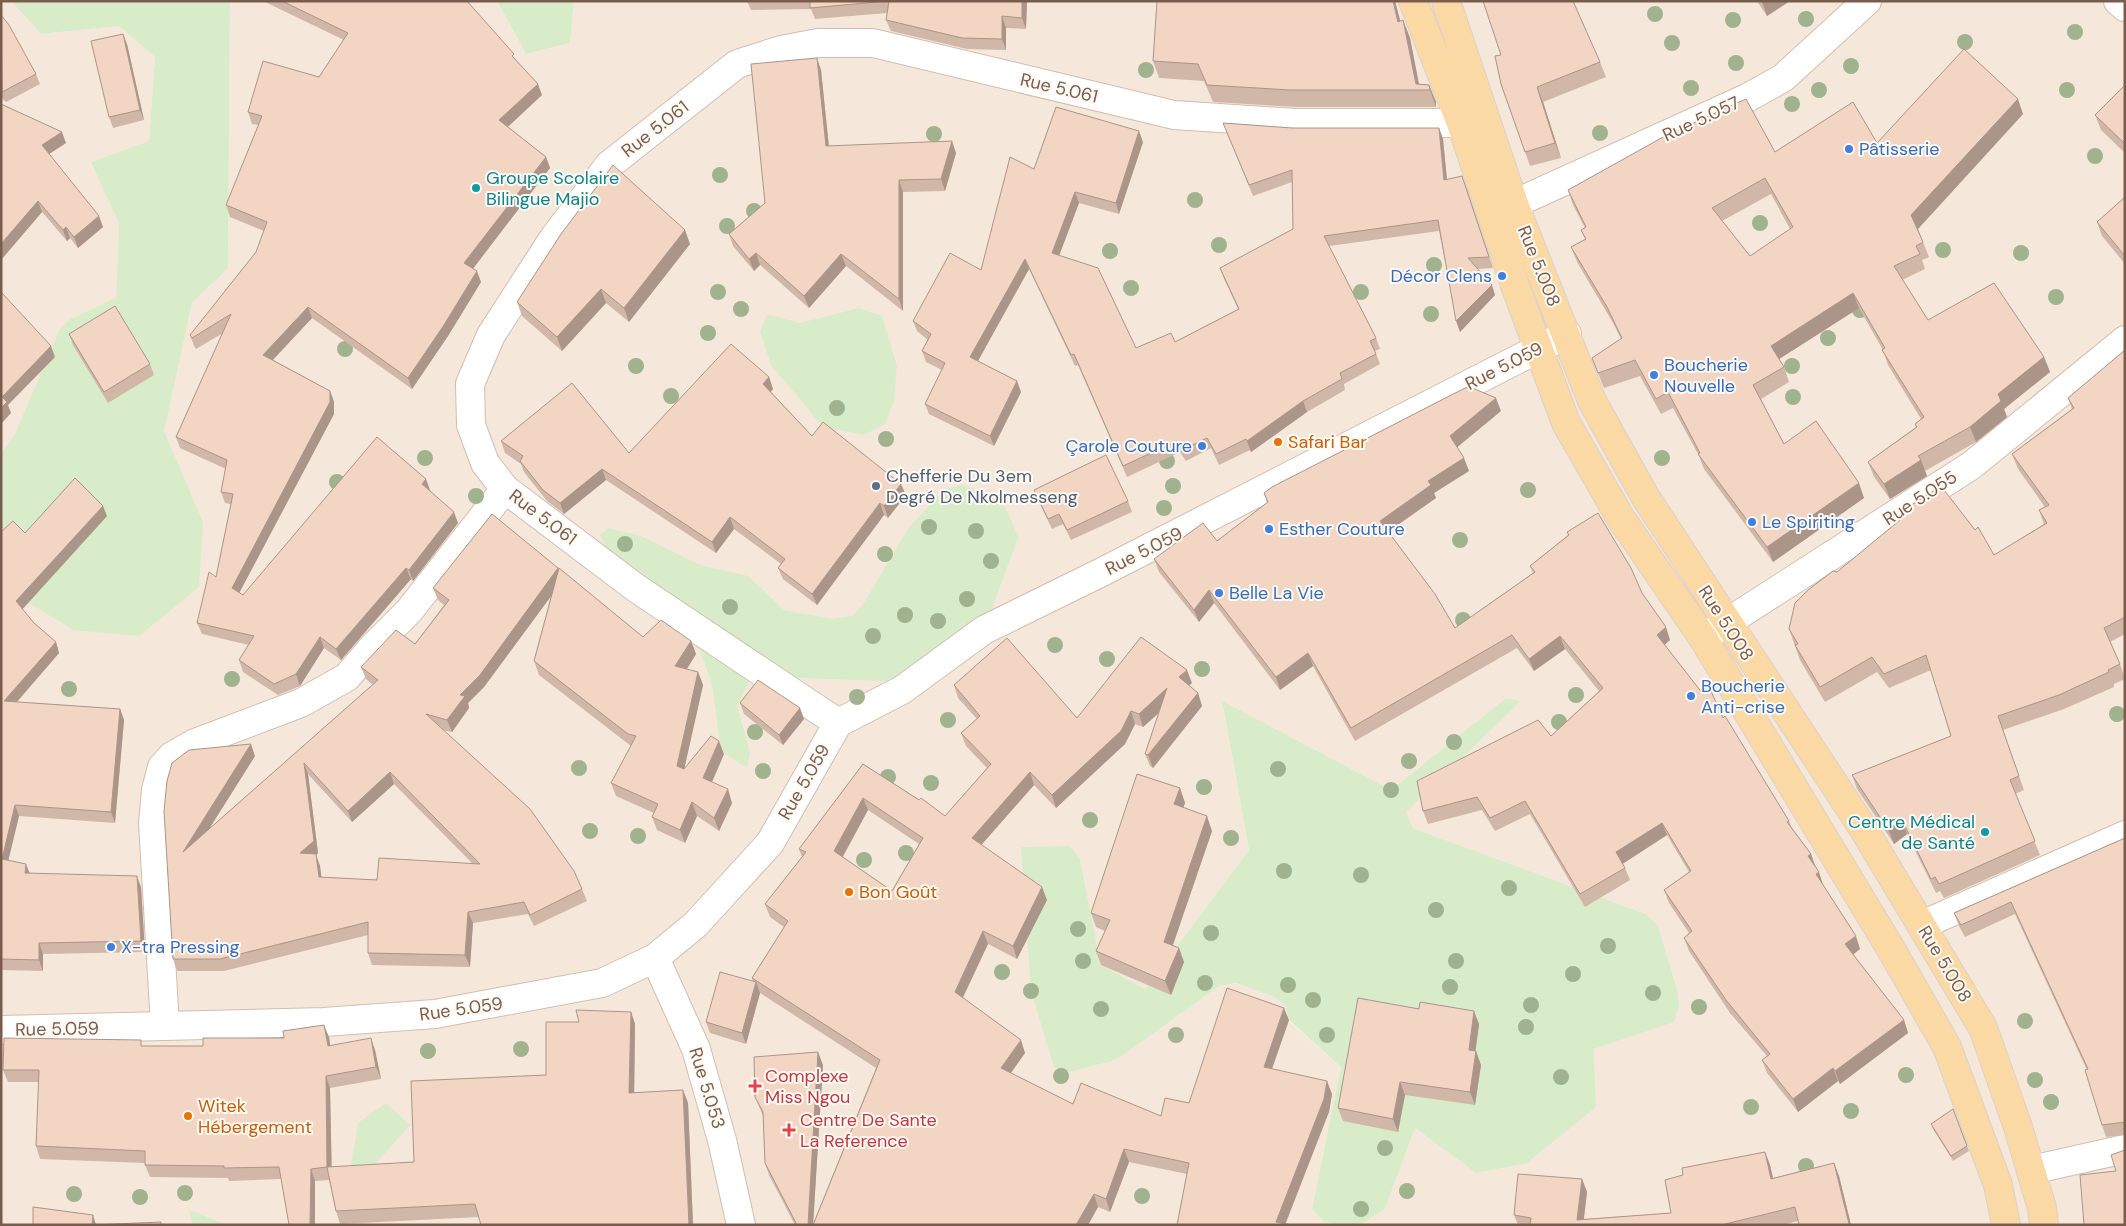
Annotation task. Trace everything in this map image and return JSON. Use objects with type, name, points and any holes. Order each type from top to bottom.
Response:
[{"type":"main road","name":"Rue 5.008","points":[[1413,1],[1461,123],[1516,288],[1540,348],[1566,423],[1620,517],[1702,638],[1891,949],[1947,1047],[1996,1177],[2006,1225]]},
{"type":"main road","name":"Rue 5.008","points":[[1446,1],[1514,204],[1596,409],[1646,498],[1726,623],[1862,828],[1983,1028],[2031,1170],[2044,1225]]},
{"type":"street","name":"Rue 5.057","points":[[1514,204],[1747,98],[1783,78],[1867,1]]},
{"type":"street","points":[[2118,1],[2125,7]]},
{"type":"street","name":"Rue 5.061","points":[[838,723],[636,588],[505,489],[485,463],[471,425],[470,384],[491,335],[553,239],[609,165],[737,64],[781,50],[818,43],[873,43],[1174,115],[1296,123],[1461,123]]},
{"type":"street","name":"Rue 5.059","points":[[1,1030],[324,1022],[435,1014],[602,983],[655,958],[696,924],[770,842],[838,723],[902,690],[984,630],[1102,572],[1567,334]]},
{"type":"street","name":"Rue 5.055","points":[[1702,638],[1972,464],[2125,340]]},
{"type":"street","points":[[165,1026],[153,823],[156,790],[162,767],[172,756],[195,743],[301,703],[347,677],[371,649],[409,611],[505,489]]},
{"type":"street","points":[[1922,925],[2125,835]]},
{"type":"street","name":"Rue 5.053","points":[[655,958],[696,1049],[722,1140],[741,1225]]},
{"type":"street","points":[[2031,1170],[2125,1149]]},
{"type":"shaded area","points":[[1,1],[11,1],[41,34],[119,26],[155,57],[149,141],[91,162],[119,224],[116,299],[70,319],[51,353],[15,434],[1,453]]},
{"type":"shaded area","points":[[230,1],[497,1],[526,54],[570,43],[574,1],[2125,1],[2125,1225],[1360,1225],[1385,1209],[1415,1128],[1476,1173],[1596,1107],[1594,1049],[1673,1022],[1646,914],[1413,828],[1405,812],[1521,701],[1506,698],[1391,790],[1222,702],[1249,850],[1145,989],[1101,965],[1080,859],[1070,847],[1021,847],[1118,1059],[1219,986],[1236,983],[1272,996],[1285,1005],[1289,1021],[1341,1067],[1312,1209],[1323,1221],[1336,1225],[366,1225],[359,1203],[386,1104],[341,1225],[226,1225],[188,1210],[193,1225],[1,1225],[1,569],[203,522],[163,431],[192,303],[228,267]]},
{"type":"green space","points":[[11,1],[230,1],[228,268],[192,303],[164,431],[203,522],[199,587],[139,636],[73,630],[15,594],[1,569],[1,453],[15,434],[59,331],[70,319],[116,298],[119,224],[91,162],[149,141],[155,57],[119,26],[41,34]]},
{"type":"green space","points":[[497,1],[574,1],[570,43],[526,54]]},
{"type":"green space","points":[[859,308],[882,316],[897,366],[894,401],[885,424],[864,435],[823,427],[771,365],[760,331],[767,314],[800,323]]},
{"type":"green space","points":[[962,485],[986,493],[1000,501],[1009,514],[1018,538],[984,630],[931,668],[884,681],[752,676],[737,706],[750,752],[747,768],[721,751],[712,684],[700,651],[616,567],[600,535],[608,528],[641,536],[700,565],[748,576],[784,610],[832,619],[852,616],[864,603],[909,527],[945,489]]},
{"type":"green space","points":[[1506,698],[1521,701],[1406,812],[1413,828],[1646,914],[1658,926],[1677,990],[1679,1006],[1674,1022],[1594,1049],[1596,1107],[1527,1163],[1476,1173],[1415,1128],[1385,1209],[1360,1225],[1336,1225],[1323,1221],[1312,1209],[1341,1067],[1289,1020],[1285,1005],[1272,996],[1236,983],[1219,986],[1118,1059],[1070,1072],[1054,1067],[1031,991],[1021,847],[1070,846],[1080,859],[1101,965],[1145,989],[1249,850],[1222,701],[1391,790]]},
{"type":"green space","points":[[386,1103],[410,1125],[368,1172],[359,1203],[366,1225],[341,1225],[358,1123]]},
{"type":"green space","points":[[188,1209],[226,1225],[193,1225]]},
{"type":"building","points":[[282,1],[467,1],[514,54],[512,56],[538,84],[499,120],[546,157],[464,263],[477,271],[444,325],[408,378],[308,307],[263,355],[330,391],[330,402],[232,588],[243,595],[377,437],[426,479],[422,484],[454,512],[409,570],[406,568],[336,649],[320,637],[296,674],[274,684],[239,660],[254,636],[197,623],[209,572],[216,577],[233,494],[221,492],[227,460],[176,437],[231,314],[192,338],[190,335],[256,252],[267,222],[226,205],[262,116],[248,112],[263,61],[319,77],[348,33]]},
{"type":"building","points":[[810,1],[888,1],[810,8]]},
{"type":"building","points":[[889,1],[1022,1],[1022,18],[1002,16],[1002,39],[962,38],[886,20]]},
{"type":"building","points":[[1157,1],[1393,1],[1398,22],[1403,20],[1416,84],[1429,85],[1430,90],[1290,90],[1207,85],[1198,64],[1153,61]]},
{"type":"building","points":[[1483,1],[1573,1],[1600,62],[1537,87],[1555,143],[1525,152],[1501,84],[1495,56],[1501,55]]},
{"type":"building","points":[[1,15],[9,25],[36,74],[2,92]]},
{"type":"building","points":[[123,34],[140,110],[109,117],[91,41]]},
{"type":"building","points":[[1964,49],[2018,99],[1911,215],[1923,242],[1916,246],[1920,254],[1894,266],[1928,320],[1994,283],[2044,357],[1998,394],[2001,401],[1970,427],[1918,456],[1921,460],[1884,484],[1868,462],[1917,427],[1915,424],[1924,417],[1882,350],[1885,348],[1853,293],[1771,346],[1784,367],[1753,385],[1784,444],[1816,421],[1859,483],[1767,547],[1698,454],[1700,453],[1668,392],[1656,399],[1635,360],[1598,373],[1592,358],[1622,338],[1607,307],[1571,247],[1586,239],[1581,230],[1586,227],[1568,190],[1665,136],[1746,99],[1775,152],[1853,102],[1877,143]],"holes":[[[1765,178],[1793,227],[1750,256],[1712,208]]]},
{"type":"building","points":[[817,58],[826,146],[952,141],[941,179],[899,180],[899,299],[841,254],[804,296],[756,253],[749,259],[729,234],[765,203],[751,64]]},
{"type":"building","points":[[2125,85],[2125,144],[2095,115]]},
{"type":"building","points":[[1,104],[62,132],[42,145],[99,216],[74,237],[66,227],[63,230],[38,201],[1,244]]},
{"type":"building","points":[[1056,107],[1139,131],[1116,203],[1075,192],[1052,253],[1098,268],[1136,348],[1171,333],[1175,342],[1239,309],[1220,268],[1293,229],[1292,170],[1249,185],[1223,123],[1292,128],[1439,128],[1444,180],[1462,176],[1489,257],[1468,258],[1492,285],[1456,321],[1438,220],[1324,236],[1376,338],[1370,341],[1376,354],[1340,373],[1342,379],[1303,401],[1247,441],[1246,439],[1216,454],[1207,438],[1182,450],[1177,441],[1123,466],[1074,354],[1071,355],[1025,259],[970,357],[1017,381],[990,436],[925,404],[945,363],[922,351],[931,334],[913,321],[950,253],[981,270],[1010,157],[1034,169]]},
{"type":"building","points":[[613,165],[685,230],[624,308],[601,289],[557,337],[517,302],[561,234]]},
{"type":"building","points":[[2125,197],[2125,256],[2097,222]]},
{"type":"building","points":[[1,292],[51,346],[2,397],[7,402],[1,408]]},
{"type":"building","points":[[115,306],[150,364],[104,392],[69,334]]},
{"type":"building","points":[[731,344],[769,377],[763,384],[812,436],[823,422],[901,484],[884,506],[880,503],[812,594],[778,568],[785,559],[730,517],[712,542],[602,469],[560,503],[543,490],[520,461],[523,456],[501,441],[572,383],[629,453]]},
{"type":"building","points":[[2125,350],[2125,617],[2104,628],[2120,664],[2108,670],[2109,672],[2059,695],[1998,716],[2019,776],[2010,780],[2035,841],[1939,884],[1935,877],[1931,879],[1902,820],[1888,829],[1852,775],[1951,736],[1926,655],[1884,674],[1872,657],[1820,687],[1795,645],[1798,644],[1789,629],[1795,603],[1808,590],[1833,571],[1837,572],[1906,515],[1902,511],[1941,486],[1975,530],[1978,527],[1994,555],[2047,523],[2039,510],[2049,505],[2012,454],[2074,408],[2068,398]]},
{"type":"building","points":[[1470,387],[1496,398],[1450,436],[1464,458],[1428,481],[1431,485],[1380,521],[1435,594],[1455,628],[1535,572],[1530,566],[1569,535],[1567,532],[1598,513],[1631,568],[1642,593],[1666,627],[1657,635],[1703,694],[1710,689],[1723,718],[1725,716],[1789,821],[1787,822],[1811,854],[1808,856],[1819,872],[1816,874],[1856,936],[1845,944],[1904,1020],[1835,1071],[1833,1068],[1793,1099],[1762,1060],[1770,1054],[1726,1000],[1684,938],[1692,931],[1664,890],[1691,871],[1662,823],[1616,852],[1625,868],[1580,894],[1525,801],[1490,818],[1477,797],[1423,811],[1417,781],[1538,720],[1551,736],[1603,688],[1560,636],[1529,659],[1512,635],[1351,728],[1308,653],[1276,677],[1209,590],[1194,610],[1154,559],[1203,523],[1217,541],[1268,502],[1264,493],[1272,487]]},
{"type":"building","points":[[1106,455],[1128,501],[1067,530],[1059,514],[1048,519],[1034,490]]},
{"type":"building","points":[[75,478],[103,506],[16,601],[34,623],[56,642],[4,701],[120,709],[111,812],[15,805],[2,859],[26,864],[25,873],[137,876],[141,941],[39,943],[39,960],[1,959],[1,532],[13,521],[25,533]]},
{"type":"building","points":[[492,514],[558,568],[480,675],[460,695],[465,696],[447,720],[426,714],[530,809],[574,871],[582,889],[530,915],[524,902],[468,912],[465,955],[368,953],[368,922],[220,959],[173,959],[164,811],[167,781],[172,763],[189,750],[251,744],[183,852],[378,680],[361,667],[396,630],[415,644],[449,600],[433,588]],"holes":[[[304,763],[348,811],[390,772],[480,864],[379,858],[377,880],[319,877],[316,854],[300,853],[314,841]]]},
{"type":"building","points":[[559,568],[643,637],[661,620],[691,641],[675,666],[698,672],[677,766],[684,769],[711,736],[719,741],[703,778],[728,789],[714,818],[692,802],[680,830],[652,817],[658,804],[611,783],[636,736],[628,734],[534,661]]},
{"type":"building","points":[[1141,637],[1187,670],[1179,677],[1198,693],[1148,755],[1145,754],[1167,688],[1139,714],[1131,711],[1121,731],[1052,795],[1030,772],[972,838],[1042,887],[1013,946],[983,931],[955,992],[1021,1040],[1001,1068],[1073,1104],[1081,1083],[1161,1116],[1165,1098],[1189,1103],[1227,988],[1284,1008],[1264,1067],[1327,1081],[1324,1099],[1276,1222],[1292,1225],[1177,1225],[1189,1163],[1124,1149],[1106,1199],[1094,1194],[1076,1225],[813,1225],[880,1060],[752,978],[788,921],[765,904],[806,852],[799,849],[863,764],[919,800],[921,798],[945,816],[991,764],[961,733],[980,716],[954,685],[1007,638],[1077,718]],"holes":[[[863,798],[923,838],[892,891],[834,851]]]},
{"type":"building","points":[[758,680],[800,708],[779,735],[740,703]]},
{"type":"building","points":[[1137,774],[1180,788],[1174,804],[1207,816],[1164,942],[1179,948],[1165,981],[1096,951],[1110,920],[1091,913]]},
{"type":"building","points":[[2125,838],[2125,1122],[2102,1125],[2085,1070],[2088,1069],[2011,902],[1961,925],[1954,913]]},
{"type":"building","points":[[720,972],[756,982],[742,1033],[706,1022]]},
{"type":"building","points":[[1358,998],[1419,1009],[1420,1002],[1474,1011],[1469,1050],[1476,1051],[1470,1092],[1400,1082],[1393,1119],[1338,1108]]},
{"type":"building","points":[[576,1010],[631,1012],[629,1093],[683,1090],[689,1225],[481,1225],[475,1204],[336,1211],[327,1167],[414,1162],[411,1081],[546,1075],[546,1022],[579,1022]]},
{"type":"building","points":[[324,1025],[328,1046],[371,1038],[376,1067],[326,1076],[327,1167],[311,1169],[310,1225],[289,1225],[279,1167],[224,1168],[224,1166],[145,1165],[145,1151],[36,1146],[39,1070],[3,1070],[4,1038],[141,1040],[141,1046],[203,1046],[203,1038],[284,1038],[283,1031]]},
{"type":"building","points":[[818,1052],[808,1225],[797,1225],[765,1163],[763,1112],[755,1097],[754,1057]]},
{"type":"building","points":[[1953,1109],[1967,1146],[1951,1156],[1931,1124]]},
{"type":"building","points":[[2125,1150],[2125,1225],[2084,1225],[2080,1175],[2116,1171],[2111,1155]]},
{"type":"building","points":[[1765,1152],[1771,1179],[1834,1163],[1849,1224],[1799,1225],[1795,1207],[1721,1225],[1530,1225],[1531,1218],[1514,1215],[1518,1174],[1582,1179],[1577,1220],[1671,1213],[1665,1180],[1683,1175],[1682,1168]]},
{"type":"building","points":[[33,1207],[93,1215],[92,1225],[33,1225]]},
{"type":"building","points":[[161,1222],[161,1225],[92,1225]]},
{"type":"place","name":"Pâtisserie","points":[[1849,149]]},
{"type":"place","name":"Groupe Scolaire Bilingue Majio","points":[[476,188]]},
{"type":"place","name":"Décor Clens","points":[[1502,276]]},
{"type":"place","name":"Boucherie Nouvelle","points":[[1654,375]]},
{"type":"place","name":"Safari Bar","points":[[1278,442]]},
{"type":"place","name":"Çarole Couture","points":[[1202,446]]},
{"type":"place","name":"Chefferie Du 3em Degré De Nkolmesseng","points":[[876,486]]},
{"type":"place","name":"Le Spiriting","points":[[1752,522]]},
{"type":"place","name":"Esther Couture","points":[[1269,529]]},
{"type":"place","name":"Belle La Vie","points":[[1219,593]]},
{"type":"place","name":"Boucherie Anti-crise","points":[[1691,696]]},
{"type":"place","name":"Centre Médical de Santé","points":[[1985,832]]},
{"type":"place","name":"Bon Goût","points":[[849,892]]},
{"type":"place","name":"X-tra Pressing","points":[[111,947]]},
{"type":"place","name":"Complexe Miss Ngou","points":[[755,1086]]},
{"type":"place","name":"Witek Hébergement","points":[[188,1116]]},
{"type":"place","name":"Centre De Sante La Reference","points":[[789,1130]]}]
